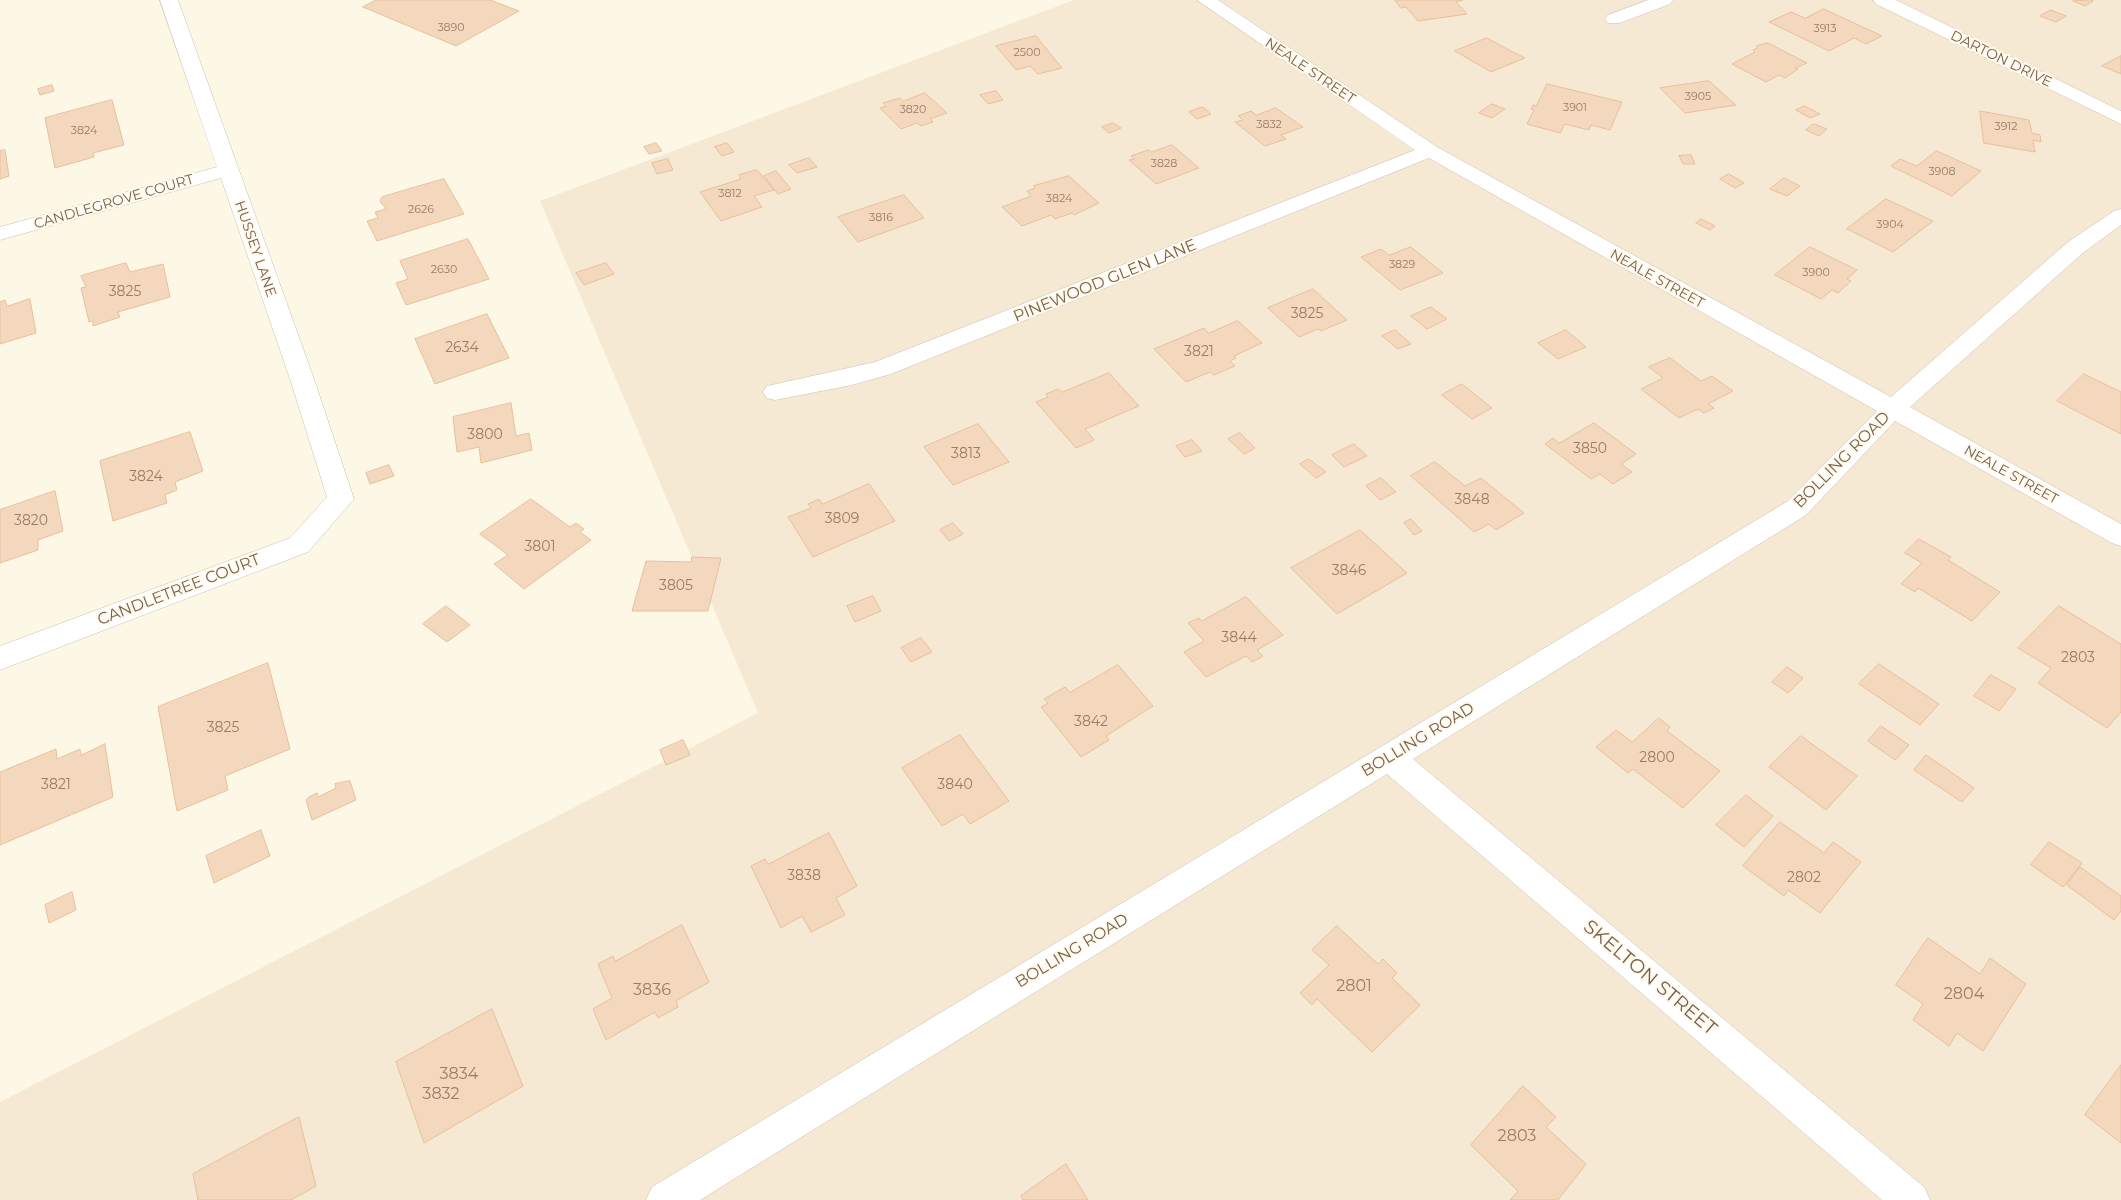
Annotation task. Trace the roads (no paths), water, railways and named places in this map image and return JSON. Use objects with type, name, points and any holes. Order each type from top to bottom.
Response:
[{"type":"street","name":"HUSSEY LANE","points":[[169,0],[303,382],[341,499]]},
{"type":"street","name":"NEALE STREET","points":[[1206,0],[1430,151],[2121,536]]},
{"type":"street","points":[[1614,19],[1664,0]]},
{"type":"street","name":"DARTON DRIVE","points":[[1882,0],[2121,118]]},
{"type":"street","name":"PINEWOOD GLEN LANE","points":[[775,392],[852,377],[883,368],[1430,151]]},
{"type":"street","name":"CANDLEGROVE COURT","points":[[0,234],[228,170]]},
{"type":"street","name":"BOLLING ROAD","points":[[665,1200],[1797,508],[1892,410],[2076,247],[2121,215]]},
{"type":"street","name":"CANDLETREE COURT","points":[[0,658],[299,546],[341,499]]},
{"type":"street","name":"SKELTON STREET","points":[[1389,757],[1911,1200]]}]
